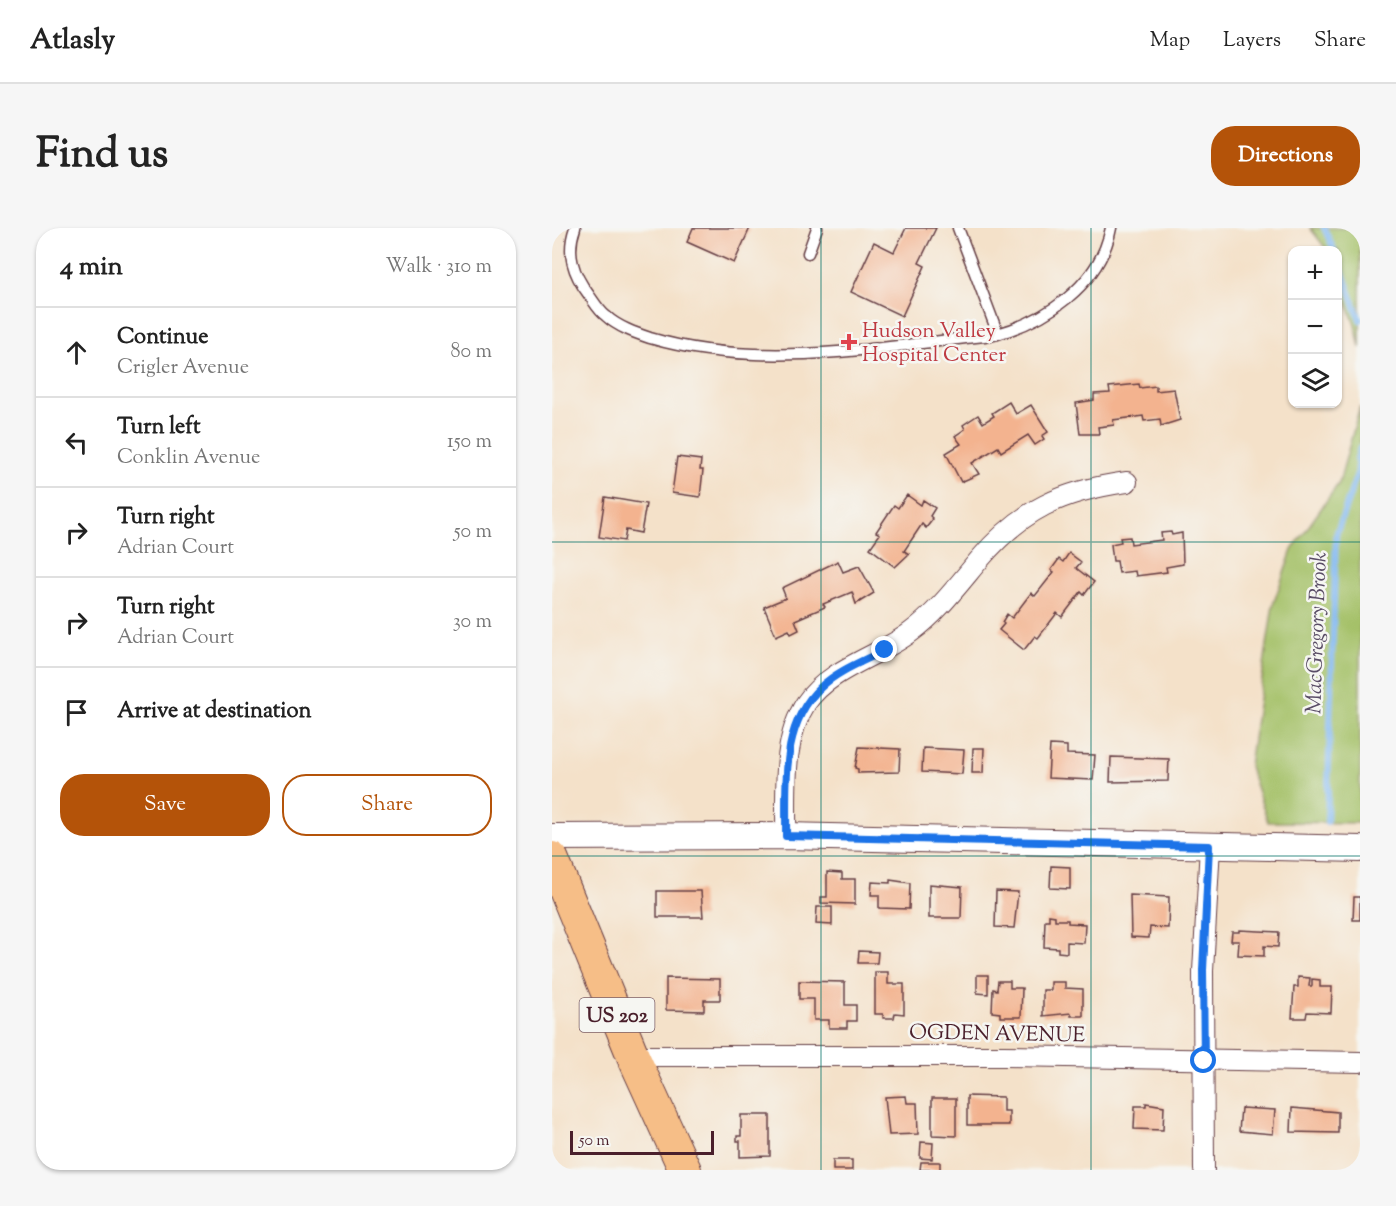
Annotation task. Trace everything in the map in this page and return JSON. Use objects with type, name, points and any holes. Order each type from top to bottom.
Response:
[{"type":"main road","name":"US 202","points":[[552,858],[633,1056],[685,1170]]},
{"type":"street","points":[[786,836],[789,747],[796,723],[807,703],[821,686],[913,631],[960,584],[1003,534],[1025,515],[1050,500],[1074,492],[1127,482]]},
{"type":"street","points":[[552,837],[786,836],[1360,849]]},
{"type":"street","points":[[1204,1170],[1203,970],[1209,846]]},
{"type":"street","name":"OGDEN AVENUE","points":[[633,1056],[991,1056],[1360,1062]]},
{"type":"lane","points":[[575,228],[569,244],[573,270],[605,316],[623,327],[664,342],[723,352],[785,354],[998,334],[1059,307],[1075,292],[1102,255],[1112,228]]},
{"type":"lane","points":[[808,253],[817,228]]},
{"type":"lane","points":[[958,228],[998,334]]},
{"type":"green space","points":[[1310,228],[1360,228],[1360,348],[1356,328],[1342,289],[1342,246],[1324,246]]},
{"type":"green space","points":[[1360,407],[1360,823],[1268,822],[1249,766],[1273,605],[1292,550],[1339,483]]},
{"type":"building","points":[[693,228],[750,228],[734,263],[687,242]]},
{"type":"building","points":[[906,228],[936,228],[919,263],[925,266],[902,316],[851,292],[874,242],[894,252]]},
{"type":"building","points":[[1139,384],[1140,388],[1156,386],[1156,391],[1174,389],[1180,420],[1161,426],[1160,419],[1144,421],[1143,416],[1113,420],[1114,425],[1098,427],[1099,434],[1080,434],[1076,403],[1094,400],[1094,394],[1110,393],[1109,387]]},
{"type":"building","points":[[1009,402],[1016,414],[1031,405],[1048,432],[1042,436],[1044,439],[1035,445],[1028,435],[1001,452],[998,447],[972,463],[979,474],[961,482],[946,453],[961,444],[955,436],[965,429],[963,425],[978,415],[983,423],[994,416],[992,413]]},
{"type":"building","points":[[677,457],[701,460],[700,470],[703,470],[700,497],[672,493]]},
{"type":"building","points":[[907,495],[921,505],[923,500],[935,508],[930,516],[933,519],[926,528],[922,524],[904,551],[909,554],[895,567],[870,548],[880,534],[876,532],[894,505],[898,508]]},
{"type":"building","points":[[605,497],[646,504],[641,533],[626,530],[624,541],[599,537]]},
{"type":"building","points":[[1171,532],[1172,535],[1182,533],[1183,564],[1166,567],[1167,572],[1136,576],[1135,571],[1119,573],[1117,561],[1113,561],[1111,544],[1121,542],[1120,538],[1130,537],[1131,544],[1162,540],[1161,533]]},
{"type":"building","points":[[1069,553],[1081,562],[1076,568],[1094,582],[1084,595],[1081,592],[1062,617],[1057,613],[1038,638],[1035,636],[1024,650],[999,630],[1004,624],[1002,622],[1007,614],[1012,618],[1031,593],[1035,596],[1054,572],[1051,570],[1059,559],[1063,562]]},
{"type":"building","points":[[838,561],[843,572],[859,566],[874,593],[856,604],[852,592],[823,604],[825,607],[795,620],[799,630],[791,634],[789,630],[776,636],[764,607],[786,598],[782,588]]},
{"type":"building","points":[[1050,745],[1067,746],[1067,754],[1095,755],[1093,780],[1048,778]]},
{"type":"building","points":[[859,747],[900,749],[899,772],[858,773],[858,769],[855,768]]},
{"type":"building","points":[[923,748],[964,750],[962,774],[922,772]]},
{"type":"building","points":[[973,748],[984,748],[983,773],[972,773]]},
{"type":"building","points":[[1111,757],[1169,759],[1168,781],[1110,782]]},
{"type":"building","points":[[1051,866],[1070,867],[1070,889],[1050,888]]},
{"type":"building","points":[[827,872],[842,873],[842,879],[855,879],[855,904],[821,903],[821,897],[827,897]]},
{"type":"building","points":[[890,880],[910,883],[909,909],[879,908],[879,895],[871,895],[872,882],[890,883]]},
{"type":"building","points":[[929,884],[962,887],[961,918],[929,918]]},
{"type":"building","points":[[657,891],[701,891],[703,917],[657,917]]},
{"type":"building","points":[[996,891],[1018,892],[1014,928],[995,927]]},
{"type":"building","points":[[1130,895],[1169,897],[1168,928],[1150,927],[1149,938],[1131,937]]},
{"type":"building","points":[[1354,897],[1360,897],[1360,920],[1353,920]]},
{"type":"building","points":[[817,907],[832,907],[832,925],[816,924]]},
{"type":"building","points":[[1049,915],[1055,916],[1055,920],[1085,924],[1084,943],[1067,942],[1067,953],[1058,952],[1058,948],[1044,947],[1045,920],[1049,920]]},
{"type":"building","points":[[1239,930],[1279,932],[1278,947],[1264,946],[1264,956],[1238,955],[1239,941],[1231,941],[1232,932],[1239,932]]},
{"type":"building","points":[[859,951],[878,952],[877,963],[858,963]]},
{"type":"building","points":[[875,972],[888,972],[888,984],[904,984],[904,1014],[895,1013],[894,1018],[883,1018],[883,1014],[875,1014]]},
{"type":"building","points":[[977,975],[988,975],[988,994],[977,993]]},
{"type":"building","points":[[1298,977],[1310,978],[1309,986],[1312,986],[1312,979],[1320,980],[1320,987],[1332,987],[1331,1013],[1307,1012],[1306,1018],[1292,1018],[1294,987],[1298,987]]},
{"type":"building","points":[[666,978],[720,979],[720,1000],[704,1000],[704,1011],[666,1010]]},
{"type":"building","points":[[799,981],[845,982],[845,1005],[856,1005],[856,1021],[847,1021],[847,1028],[829,1028],[829,1020],[814,1020],[814,999],[799,999]]},
{"type":"building","points":[[998,981],[1010,981],[1010,988],[1022,988],[1021,1017],[1000,1017],[1000,1013],[992,1012],[993,989],[997,990]]},
{"type":"building","points":[[1051,982],[1065,982],[1065,988],[1083,989],[1083,1016],[1071,1016],[1071,1013],[1043,1016],[1043,990],[1051,990]]},
{"type":"building","points":[[906,1096],[907,1103],[917,1103],[918,1134],[889,1135],[885,1097]]},
{"type":"building","points":[[967,1096],[1003,1097],[1003,1111],[1009,1111],[1009,1125],[967,1125]]},
{"type":"building","points":[[932,1098],[956,1098],[956,1136],[932,1135]]},
{"type":"building","points":[[1146,1103],[1164,1106],[1163,1130],[1134,1129],[1135,1106],[1146,1106]]},
{"type":"building","points":[[1241,1108],[1275,1110],[1273,1134],[1239,1131]]},
{"type":"building","points":[[1292,1108],[1338,1112],[1338,1133],[1291,1132]]},
{"type":"building","points":[[741,1115],[770,1115],[770,1156],[740,1157],[740,1141],[737,1141],[737,1136],[741,1136]]},
{"type":"building","points":[[921,1142],[933,1143],[932,1159],[920,1158]]},
{"type":"building","points":[[833,1160],[852,1160],[852,1170],[833,1170]]},
{"type":"building","points":[[921,1162],[940,1162],[940,1170],[920,1170]]},
{"type":"waterway","name":"MacGregory Brook","points":[[1324,228],[1332,246]]},
{"type":"waterway","name":"MacGregory Brook","points":[[1342,271],[1360,320]]},
{"type":"waterway","name":"MacGregory Brook","points":[[1327,822],[1336,535],[1358,471],[1357,459],[1360,448]]},
{"type":"place","name":"Hudson Valley Hospital Center","points":[[849,342]]},
{"type":"route","points":[[885,650],[839,673],[821,686],[807,703],[796,723],[789,747],[786,836],[1209,846],[1203,970],[1204,1061]]}]
